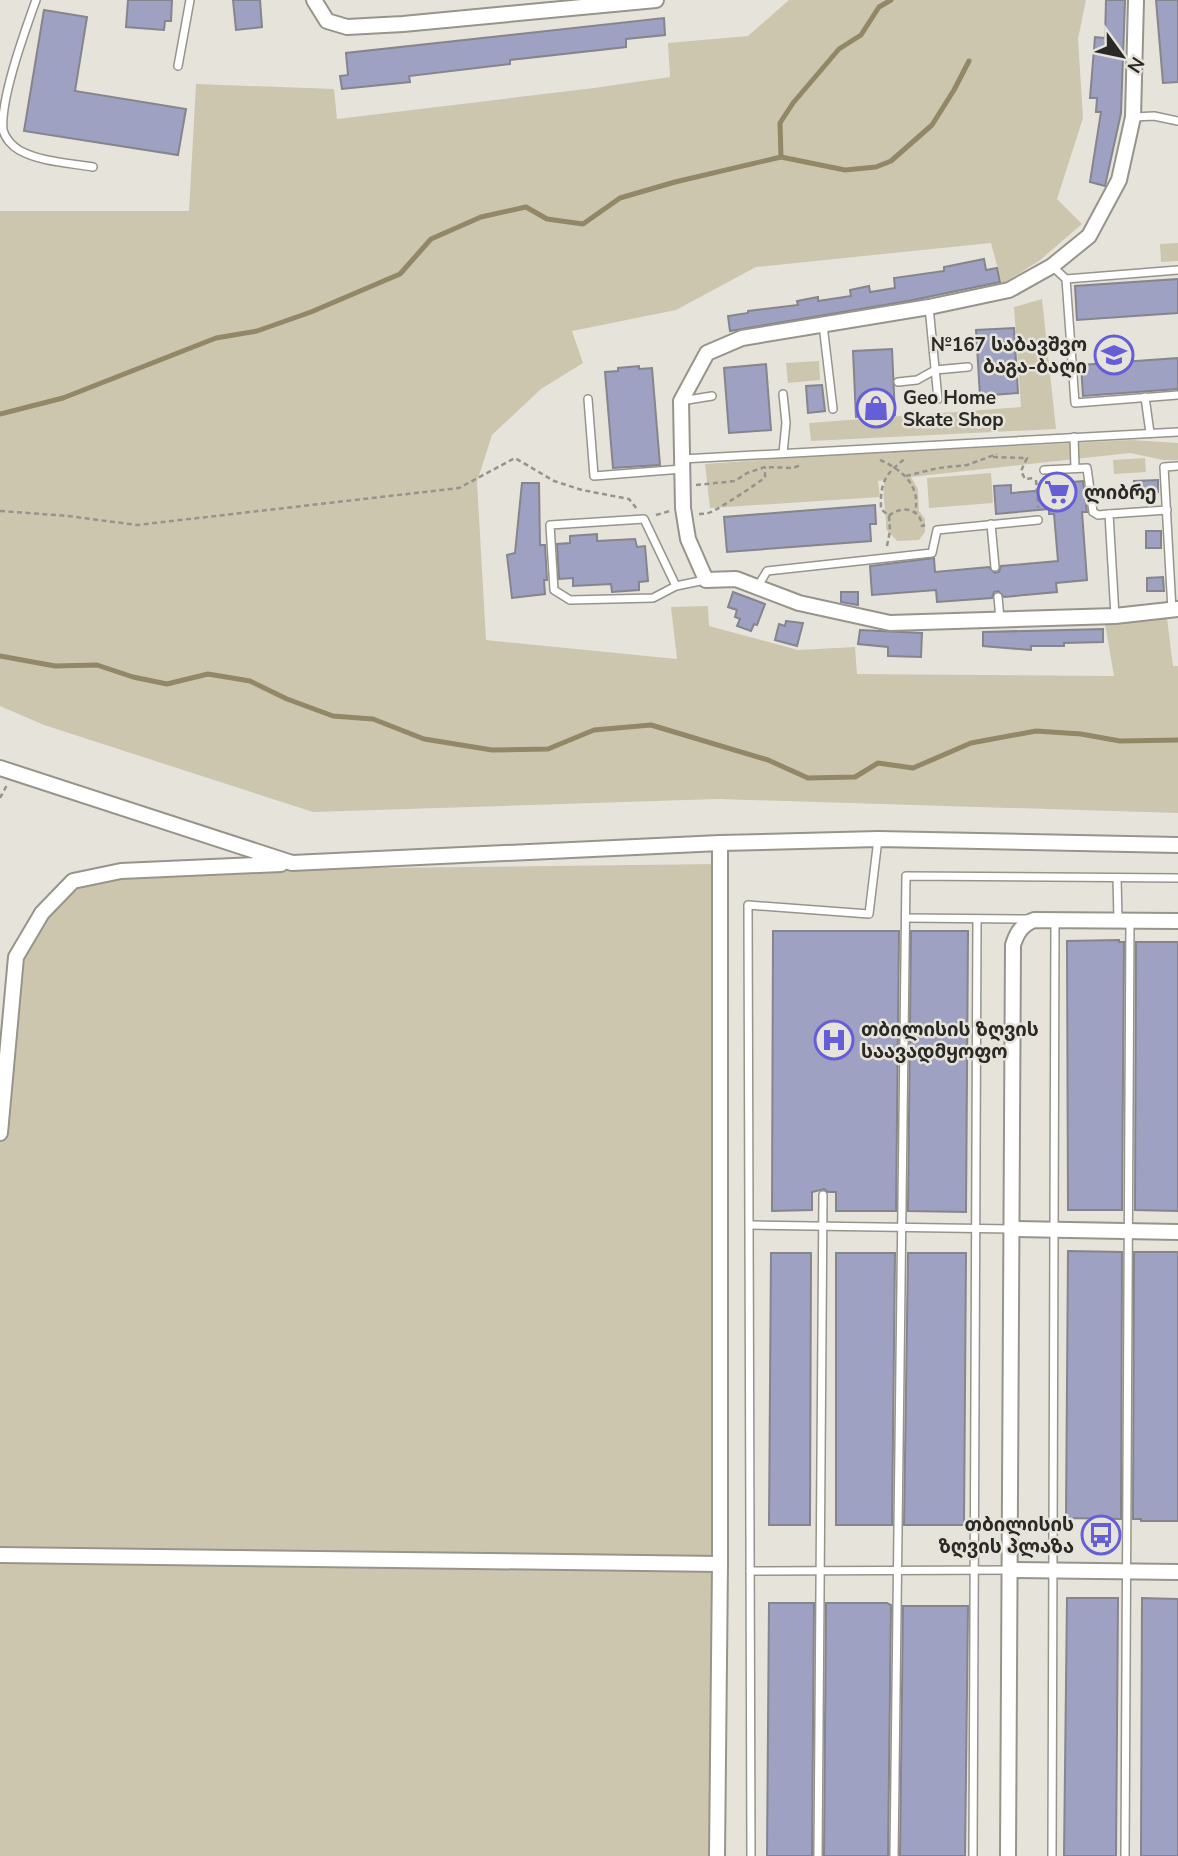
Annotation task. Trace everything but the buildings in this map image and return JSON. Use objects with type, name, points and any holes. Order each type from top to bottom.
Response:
[{"type":"street","points":[[314,0],[327,21],[347,27],[404,24],[542,6],[656,0]]},
{"type":"street","points":[[1136,0],[1133,117],[1119,180],[1089,236],[1052,266],[1009,290],[929,307],[742,338],[707,353],[681,401],[682,486],[688,539],[706,580],[736,579],[799,603],[890,623],[1115,616],[1175,609]]},
{"type":"street","points":[[0,768],[292,863]]},
{"type":"street","points":[[0,1133],[16,957],[43,913],[73,881],[121,871],[720,843],[878,839],[1178,845]]},
{"type":"street","points":[[717,1856],[720,1564],[720,843]]},
{"type":"street","points":[[1008,1856],[1013,945],[1017,933],[1034,919],[1178,921]]},
{"type":"street","points":[[1012,1229],[1178,1232]]},
{"type":"street","points":[[0,1555],[720,1564]]},
{"type":"street","points":[[1010,1570],[1178,1572]]},
{"type":"lane","points":[[36,0],[10,71],[4,98],[2,129],[17,149],[31,156],[93,167]]},
{"type":"lane","points":[[178,66],[190,0]]},
{"type":"lane","points":[[1133,117],[1154,116],[1178,121]]},
{"type":"lane","points":[[1052,266],[1066,278],[1178,270]]},
{"type":"lane","points":[[1066,278],[1075,403],[1178,395]]},
{"type":"lane","points":[[929,307],[938,399]]},
{"type":"lane","points":[[823,325],[833,409]]},
{"type":"lane","points":[[898,382],[918,380],[935,370],[968,367]]},
{"type":"lane","points":[[783,394],[786,424],[783,453]]},
{"type":"lane","points":[[681,401],[712,396]]},
{"type":"lane","points":[[1146,397],[1150,433]]},
{"type":"lane","points":[[588,399],[594,475],[783,453],[1178,432]]},
{"type":"lane","points":[[1074,437],[1075,468]]},
{"type":"lane","points":[[1175,609],[1164,467],[1178,466]]},
{"type":"lane","points":[[1044,470],[1084,468],[1089,471],[1093,512],[1098,515],[1167,510]]},
{"type":"lane","points":[[1109,514],[1115,616]]},
{"type":"lane","points":[[676,586],[644,519],[550,525],[554,590],[569,600],[653,598],[676,586],[706,580]]},
{"type":"lane","points":[[758,586],[767,571],[932,553],[937,530],[1038,520]]},
{"type":"lane","points":[[990,524],[995,567]]},
{"type":"lane","points":[[998,597],[1000,619]]},
{"type":"lane","points":[[751,1856],[748,905],[869,914],[878,839]]},
{"type":"lane","points":[[894,1856],[906,876],[1178,878]]},
{"type":"lane","points":[[1117,878],[1124,920],[1128,1231],[1125,1856]]},
{"type":"lane","points":[[906,918],[1034,919]]},
{"type":"lane","points":[[973,1856],[977,919]]},
{"type":"lane","points":[[1052,1856],[1055,920]]},
{"type":"lane","points":[[818,1856],[823,1195]]},
{"type":"lane","points":[[750,1226],[1012,1229]]},
{"type":"lane","points":[[750,1571],[1010,1570]]},
{"type":"path","points":[[993,457],[1013,441]]},
{"type":"path","points":[[889,516],[881,509],[880,492],[885,478],[923,446]]},
{"type":"path","points":[[906,475],[967,465],[993,457],[1027,458],[1021,471],[1025,479],[1035,477]]},
{"type":"path","points":[[0,511],[137,525],[459,488],[515,458],[554,481],[582,490],[629,499],[644,519],[684,512],[711,512],[744,489],[759,484],[765,477],[765,467]]},
{"type":"path","points":[[868,460],[881,460],[906,475],[915,489],[915,513]]},
{"type":"path","points":[[682,486],[735,481],[747,473],[765,467],[793,468],[804,464]]},
{"type":"path","points":[[1038,520],[1035,471],[1044,470]]},
{"type":"path","points":[[888,558],[889,516],[894,510],[903,509],[915,513],[921,519],[922,526],[932,525],[937,530]]},
{"type":"shaded area","points":[[789,0],[1086,0],[1078,39],[1083,118],[1057,199],[1082,224],[1039,261],[1002,284],[991,243],[756,267],[676,310],[572,331],[583,363],[541,389],[492,435],[477,482],[486,640],[677,659],[671,607],[708,606],[709,626],[798,650],[855,647],[857,674],[1114,676],[1105,624],[1167,618],[1173,666],[1178,666],[1178,813],[718,799],[313,812],[44,725],[0,706],[0,211],[189,211],[196,84],[334,89],[337,119],[594,88],[670,77],[668,43],[748,36]]},
{"type":"shaded area","points":[[1178,243],[1178,261],[1161,262],[1160,244]]},
{"type":"shaded area","points":[[1042,299],[1056,429],[811,441],[809,423],[1021,407],[1014,307]]},
{"type":"shaded area","points":[[819,361],[820,380],[788,383],[786,363]]},
{"type":"shaded area","points":[[1132,440],[1178,443],[1178,460],[1163,460],[1130,453],[911,477],[918,489],[919,511],[925,519],[925,532],[919,540],[897,541],[886,529],[885,480],[878,481],[880,497],[710,508],[705,464],[813,456]]},
{"type":"shaded area","points":[[1145,458],[1146,472],[1114,474],[1113,460]]},
{"type":"shaded area","points":[[991,473],[993,503],[929,508],[927,478]]},
{"type":"shaded area","points":[[720,864],[717,1856],[0,1856],[0,1133],[16,957],[73,881],[121,871]]},
{"type":"waterway","points":[[781,157],[780,123],[793,103],[839,49],[861,35],[879,7],[891,0]]},
{"type":"waterway","points":[[0,414],[63,398],[216,338],[257,331],[311,312],[400,274],[431,239],[481,217],[526,207],[547,219],[583,224],[620,198],[781,157],[845,170],[876,167],[891,161],[932,125],[969,61]]},
{"type":"waterway","points":[[0,656],[55,666],[97,665],[133,677],[167,684],[208,674],[250,681],[287,699],[333,716],[373,719],[424,739],[492,750],[548,749],[594,730],[651,725],[768,760],[808,778],[855,777],[878,763],[913,768],[971,743],[1036,731],[1081,734],[1120,741],[1178,740]]},
{"type":"place","name":"№167 საბავშვო ბაგა-ბაღი","points":[[1114,355]]},
{"type":"place","name":"Geo Home Skate Shop","points":[[876,408]]},
{"type":"place","name":"ლიბრე","points":[[1057,492]]},
{"type":"place","name":"თბილისის ზღვის საავადმყოფო","points":[[834,1040]]},
{"type":"place","name":"თბილისის ზღვის პლაზა","points":[[1101,1535]]}]
